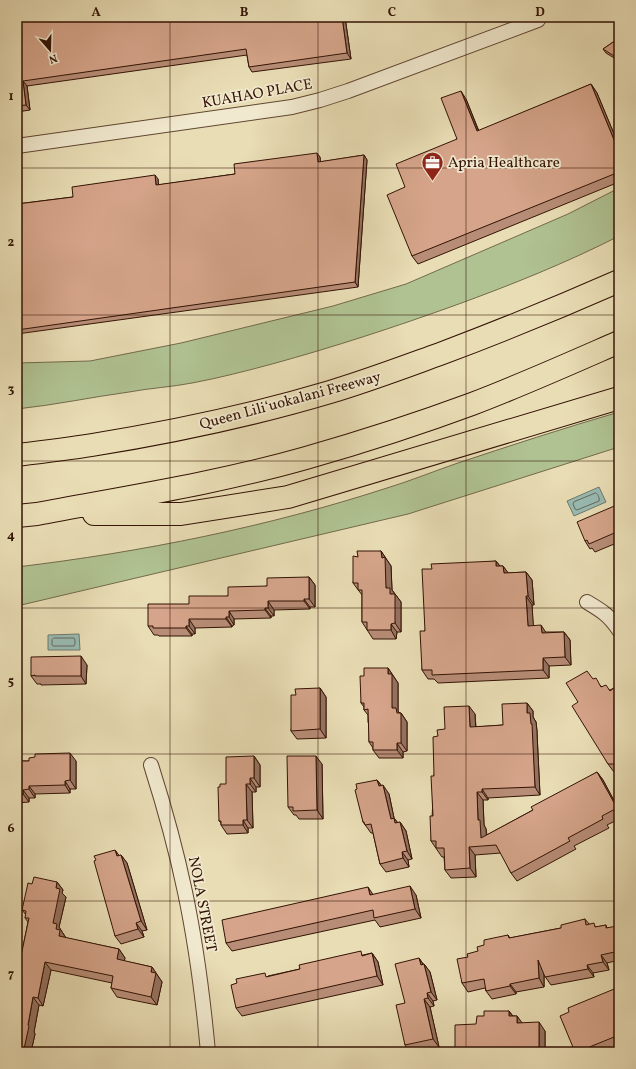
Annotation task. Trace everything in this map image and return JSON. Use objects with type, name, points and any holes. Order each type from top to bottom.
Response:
[{"type":"highway","name":"Queen Liliʻuokalani Freeway","points":[[17,455],[92,445],[179,429],[256,412],[330,392],[484,338],[619,281]]},
{"type":"highway","points":[[27,515],[168,490],[306,458],[388,433],[472,404],[619,342]]},
{"type":"highway","points":[[27,515],[181,514],[288,497],[619,398]]},
{"type":"street","name":"KUAHAO PLACE","points":[[17,146],[292,107],[348,91],[538,20]]},
{"type":"street","points":[[587,602],[602,611],[613,621],[619,630]]},
{"type":"street","name":"NOLA STREET","points":[[151,764],[164,806],[185,891],[195,947],[208,1052]]},
{"type":"green space","points":[[619,188],[619,236],[497,290],[341,344],[222,377],[17,409],[17,363],[90,361],[181,343],[333,306],[406,284],[568,214]]},
{"type":"green space","points":[[619,412],[619,447],[408,514],[17,606],[17,567],[157,546],[296,515],[396,485],[455,464]]},
{"type":"water","points":[[599,487],[606,502],[574,516],[567,501]]},
{"type":"water","points":[[79,634],[80,650],[48,650],[48,635]]},
{"type":"building","points":[[17,17],[342,17],[347,53],[249,67],[246,49],[23,81],[26,105],[17,106]]},
{"type":"building","points":[[619,38],[619,59],[603,49]]},
{"type":"building","points":[[591,84],[619,152],[619,172],[412,256],[387,195],[405,187],[396,164],[457,139],[441,98],[461,91],[477,131]]},
{"type":"building","points":[[317,153],[318,162],[364,155],[355,282],[17,330],[17,204],[73,197],[72,187],[155,175],[156,185],[235,174],[234,164]]},
{"type":"building","points":[[619,504],[619,531],[589,544],[587,540],[585,541],[577,522]]},
{"type":"building","points":[[357,551],[381,551],[382,558],[385,557],[386,588],[390,588],[390,594],[395,594],[395,623],[391,624],[391,630],[367,630],[367,622],[362,622],[362,590],[358,590],[358,583],[353,583],[353,556],[358,557]]},
{"type":"building","points":[[496,561],[496,566],[503,566],[504,573],[526,572],[528,626],[541,625],[542,633],[564,632],[565,657],[543,658],[543,670],[432,675],[432,670],[422,670],[420,631],[425,631],[422,569],[432,569],[431,564]]},
{"type":"building","points":[[309,577],[309,599],[304,599],[304,601],[268,601],[268,608],[265,608],[265,610],[229,611],[229,617],[226,617],[226,619],[189,619],[189,626],[186,626],[186,628],[153,628],[153,626],[148,626],[148,604],[189,604],[189,596],[228,596],[228,587],[267,586],[267,578]]},
{"type":"building","points":[[81,656],[81,676],[31,676],[31,657]]},
{"type":"building","points":[[364,668],[388,668],[388,674],[392,674],[392,708],[396,708],[397,713],[401,713],[401,743],[397,743],[397,750],[373,750],[373,742],[369,742],[368,709],[364,710],[364,703],[361,703],[360,676],[364,676]]},
{"type":"building","points":[[587,671],[593,679],[596,678],[601,687],[606,685],[610,691],[614,688],[619,696],[619,764],[608,764],[572,706],[578,702],[566,683]]},
{"type":"building","points":[[320,688],[320,729],[291,731],[291,695],[296,695],[295,689]]},
{"type":"building","points":[[527,703],[527,713],[530,713],[532,724],[535,787],[482,789],[482,792],[477,792],[478,820],[480,820],[481,838],[533,810],[531,807],[597,772],[617,808],[602,816],[603,819],[568,838],[570,841],[511,873],[496,845],[469,847],[470,868],[445,870],[444,848],[436,848],[436,841],[431,841],[430,816],[433,816],[431,776],[434,776],[433,737],[438,736],[437,730],[445,729],[444,707],[469,706],[470,727],[503,725],[502,704]]},
{"type":"building","points":[[70,753],[70,780],[65,781],[65,785],[29,786],[29,789],[23,790],[23,794],[17,794],[17,761],[29,761],[29,758],[35,757],[35,754]]},
{"type":"building","points":[[254,756],[254,778],[250,778],[250,784],[246,784],[247,820],[243,820],[243,825],[221,825],[221,821],[219,821],[218,787],[220,787],[220,784],[226,784],[226,757]]},
{"type":"building","points":[[287,756],[316,756],[317,810],[293,811],[293,807],[288,807]]},
{"type":"building","points":[[377,780],[379,786],[383,785],[391,819],[394,818],[395,823],[400,822],[407,851],[402,852],[403,858],[380,864],[371,824],[365,825],[363,822],[355,790],[357,789],[356,784]]},
{"type":"building","points":[[115,850],[117,856],[121,855],[141,921],[136,923],[138,929],[115,936],[94,861],[96,860],[94,856]]},
{"type":"building","points":[[34,877],[57,882],[56,888],[60,889],[53,923],[57,924],[56,929],[60,930],[59,936],[119,949],[117,959],[152,967],[151,972],[156,973],[151,997],[111,988],[113,976],[45,962],[38,998],[33,997],[24,1049],[17,1047],[17,958],[18,956],[21,956],[29,918],[25,918],[26,911],[22,910],[28,883],[32,884]]},
{"type":"building","points":[[410,886],[415,909],[374,918],[373,910],[226,943],[222,920],[368,887],[370,895]]},
{"type":"building","points":[[585,919],[586,925],[594,923],[595,927],[606,925],[606,928],[617,926],[619,935],[619,951],[601,955],[603,962],[587,965],[588,969],[545,977],[538,960],[539,978],[486,991],[484,979],[462,983],[457,959],[468,957],[467,954],[478,951],[477,947],[484,945],[484,940],[508,935],[509,938],[561,928],[561,925]]},
{"type":"building","points":[[361,951],[362,956],[372,953],[377,976],[236,1008],[231,985],[237,983],[236,979],[265,973],[266,977],[300,969],[299,965]]},
{"type":"building","points":[[419,958],[421,965],[424,964],[431,992],[427,993],[428,998],[424,999],[433,1039],[405,1045],[396,1005],[405,1003],[395,964]]},
{"type":"building","points":[[619,987],[619,1035],[575,1052],[560,1016],[569,1012],[568,1008]]},
{"type":"building","points":[[484,1011],[509,1011],[509,1016],[517,1016],[517,1023],[539,1022],[539,1048],[517,1048],[517,1052],[477,1052],[477,1050],[455,1050],[455,1025],[476,1024],[477,1016],[484,1016]]},
{"type":"place","name":"Apria Healthcare","points":[[432,182]]}]
